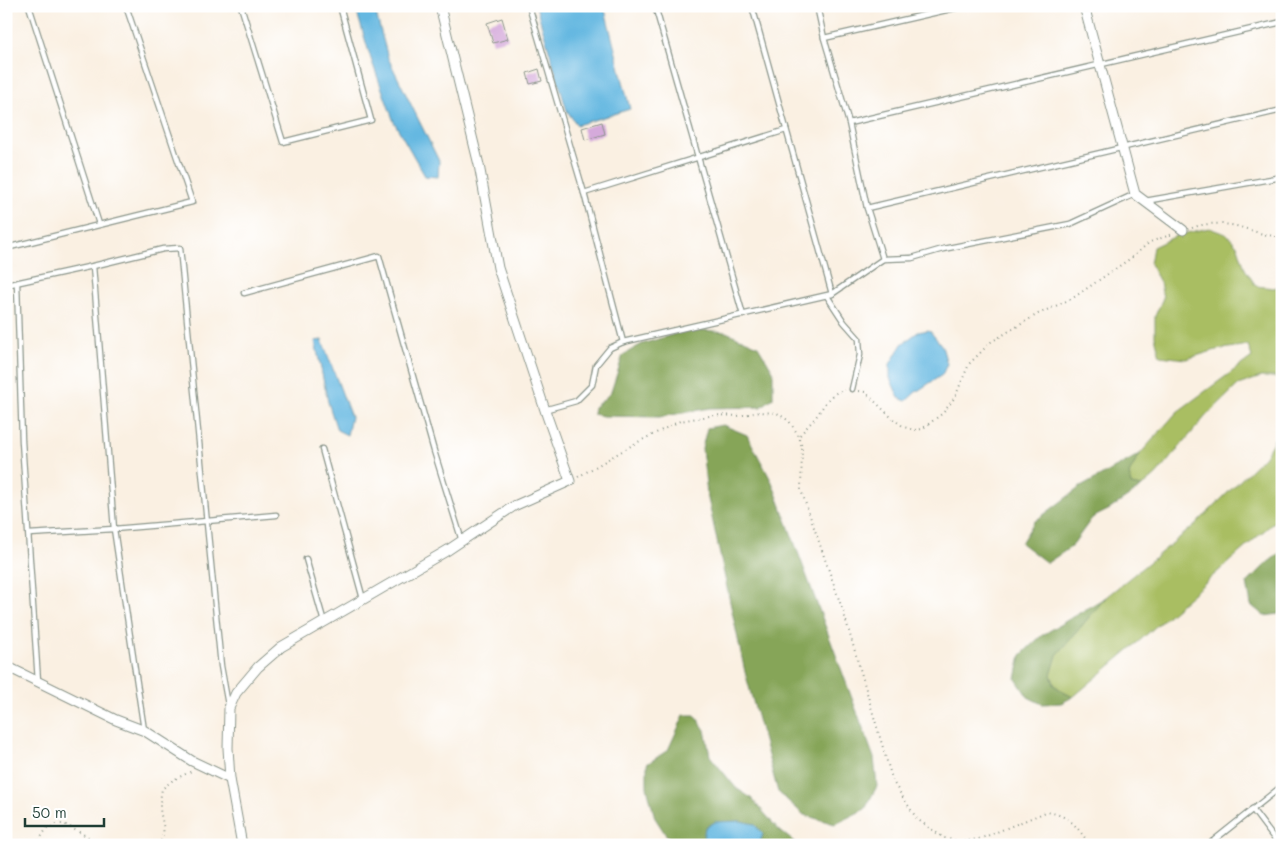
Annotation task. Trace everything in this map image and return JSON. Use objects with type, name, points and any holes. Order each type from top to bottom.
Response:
[{"type":"street","points":[[242,845],[230,779],[228,748],[229,708],[236,693],[258,667],[281,647],[448,550],[514,506],[570,481],[544,410],[498,268],[479,164],[440,6]]},
{"type":"street","points":[[1084,6],[1134,194],[1183,230]]},
{"type":"street","points":[[6,666],[116,720],[144,731],[192,761],[230,779]]},
{"type":"lane","points":[[29,6],[99,224]]},
{"type":"lane","points":[[6,248],[192,202],[126,6]]},
{"type":"lane","points":[[241,6],[282,142],[371,120],[340,6]]},
{"type":"lane","points":[[529,6],[584,193],[622,342]]},
{"type":"lane","points":[[655,6],[743,316]]},
{"type":"lane","points":[[752,6],[830,295],[844,322],[859,339],[860,355],[852,389]]},
{"type":"lane","points":[[817,6],[824,38],[849,123],[867,208],[883,259]]},
{"type":"lane","points":[[824,38],[964,6]]},
{"type":"lane","points":[[849,123],[1282,22]]},
{"type":"lane","points":[[867,208],[1282,110]]},
{"type":"lane","points":[[584,193],[786,130]]},
{"type":"lane","points":[[1144,201],[1282,177]]},
{"type":"lane","points":[[544,410],[576,401],[592,386],[596,365],[610,348],[622,342],[830,295],[883,259],[912,258],[943,249],[1070,224],[1134,194]]},
{"type":"lane","points":[[6,285],[163,248],[180,248],[221,666],[229,708]]},
{"type":"lane","points":[[244,293],[379,256],[462,541]]},
{"type":"lane","points":[[93,266],[114,529],[144,731]]},
{"type":"lane","points":[[17,283],[22,441],[38,682]]},
{"type":"lane","points":[[322,449],[363,599]]},
{"type":"lane","points":[[29,534],[114,529],[276,515]]},
{"type":"lane","points":[[306,559],[324,622]]},
{"type":"lane","points":[[1208,845],[1282,786]]},
{"type":"lane","points":[[1252,810],[1279,845]]},
{"type":"path","points":[[800,436],[819,413],[826,401],[839,391],[852,389],[865,392],[904,427],[914,430],[922,429],[943,413],[955,397],[969,364],[991,342],[1038,314],[1073,298],[1131,258],[1150,242],[1202,224],[1231,225],[1260,234],[1282,236]]},
{"type":"path","points":[[570,481],[634,444],[680,421],[715,416],[738,416],[760,412],[777,413],[789,421],[800,436],[802,448],[801,490],[844,614],[893,782],[917,819],[944,838],[962,842],[982,838],[1046,812],[1056,813],[1074,823],[1090,845]]},
{"type":"path","points":[[158,845],[162,839],[164,824],[160,806],[162,790],[173,780],[203,766]]},
{"type":"path","points":[[36,845],[47,828],[55,824],[64,824],[103,845]]},
{"type":"green space","points":[[1209,228],[1228,235],[1238,247],[1245,269],[1256,286],[1274,288],[1282,285],[1282,386],[1275,377],[1261,377],[1238,385],[1205,417],[1156,475],[1142,487],[1131,485],[1129,473],[1140,454],[1177,412],[1252,357],[1248,345],[1216,350],[1186,359],[1160,356],[1155,336],[1155,316],[1163,298],[1160,282],[1150,264],[1153,247],[1178,235]]},
{"type":"green space","points":[[691,329],[726,332],[758,346],[773,371],[773,398],[761,407],[710,408],[660,417],[603,416],[593,414],[594,407],[611,392],[623,355],[642,344]]},
{"type":"green space","points":[[723,425],[747,435],[772,482],[874,758],[877,786],[865,809],[835,824],[804,815],[778,792],[745,672],[707,494],[702,448],[707,428]]},
{"type":"green space","points":[[1282,426],[1282,515],[1073,697],[1063,692],[1055,685],[1051,675],[1057,655],[1106,597],[1195,525],[1265,456]]},
{"type":"green space","points":[[1140,454],[1129,473],[1131,485],[1142,487],[1110,509],[1092,518],[1071,547],[1047,563],[1021,543],[1034,522],[1079,488]]},
{"type":"green space","points":[[1282,551],[1282,608],[1279,614],[1264,616],[1251,605],[1247,583]]},
{"type":"green space","points":[[1106,597],[1057,655],[1051,675],[1054,685],[1073,697],[1061,703],[1042,704],[1028,697],[1016,679],[1021,655],[1041,636]]},
{"type":"green space","points":[[684,715],[695,715],[705,730],[710,756],[736,788],[751,798],[779,830],[798,845],[759,845],[763,834],[754,824],[740,821],[715,822],[703,839],[707,845],[679,845],[666,835],[655,818],[647,787],[647,764],[668,750]]},
{"type":"water","points":[[355,6],[374,6],[388,58],[439,161],[438,177],[425,176],[394,122],[371,59]]},
{"type":"water","points":[[536,6],[604,6],[630,109],[577,125],[567,111]]},
{"type":"water","points":[[929,330],[942,346],[947,364],[942,375],[906,401],[899,398],[890,378],[890,364],[902,344],[918,332]]},
{"type":"water","points":[[322,340],[351,417],[347,435],[337,430],[328,402],[315,341]]},
{"type":"water","points":[[740,821],[754,824],[763,834],[759,845],[707,845],[703,839],[705,828],[715,822]]},
{"type":"building","points":[[502,18],[508,39],[493,43],[487,23]]},
{"type":"building","points":[[539,69],[542,81],[530,84],[527,73]]},
{"type":"building","points":[[602,122],[605,134],[585,140],[582,128]]}]
